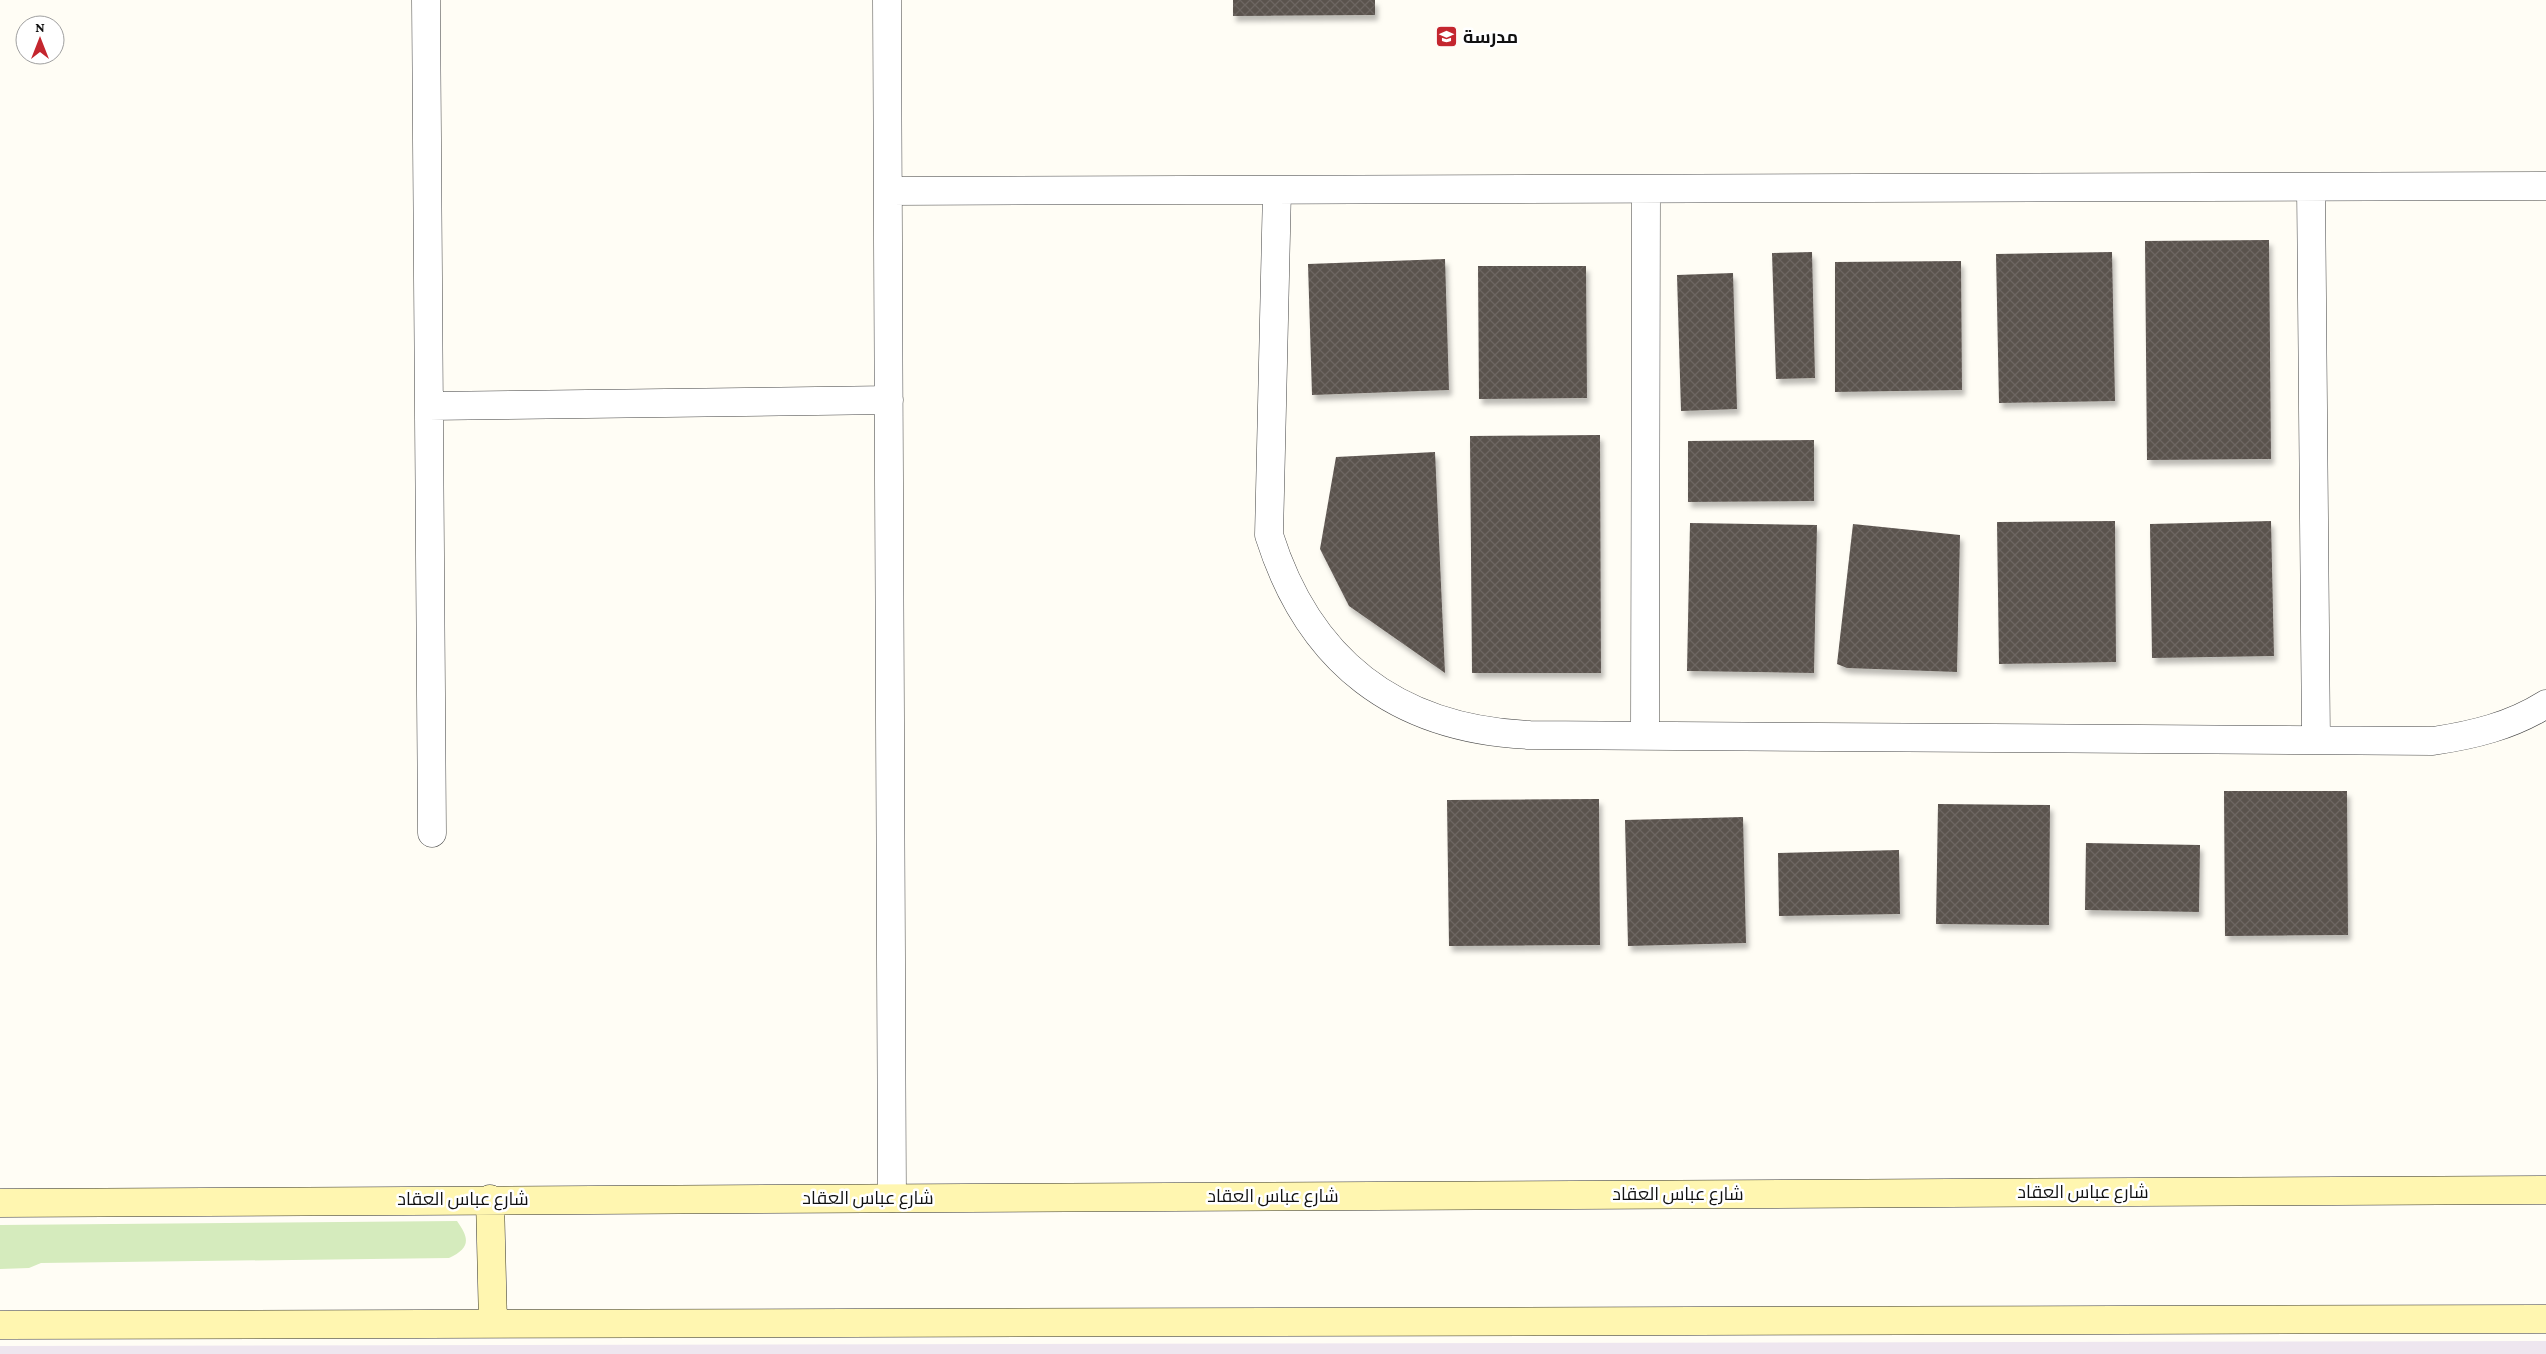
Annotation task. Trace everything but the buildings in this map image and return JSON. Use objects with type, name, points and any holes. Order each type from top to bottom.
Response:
[{"type":"street","points":[[426,0],[432,833]]},
{"type":"street","points":[[887,0],[892,1198]]},
{"type":"street","points":[[888,191],[2546,186]]},
{"type":"street","points":[[2311,187],[2316,740]]},
{"type":"street","points":[[1645,735],[1646,189]]},
{"type":"street","points":[[1277,190],[1269,535],[1284,578],[1296,602],[1316,633],[1341,661],[1369,684],[1398,703],[1429,717],[1462,727],[1496,733],[2432,741],[2459,737],[2503,725],[2546,704]]},
{"type":"street","points":[[429,406],[889,400]]},
{"type":"street","name":"شارع عباس العقاد","points":[[0,1203],[2546,1190]]},
{"type":"street","points":[[490,1199],[493,1324]]},
{"type":"street","points":[[0,1325],[2546,1319]]},
{"type":"shaded area","points":[[2546,1341],[2546,1354],[0,1354],[0,1346]]},
{"type":"green space","points":[[457,1221],[464,1233],[466,1242],[461,1251],[449,1258],[41,1263],[29,1268],[0,1269],[0,1225]]},
{"type":"place","name":"مدرسة","points":[[1447,37]]}]
